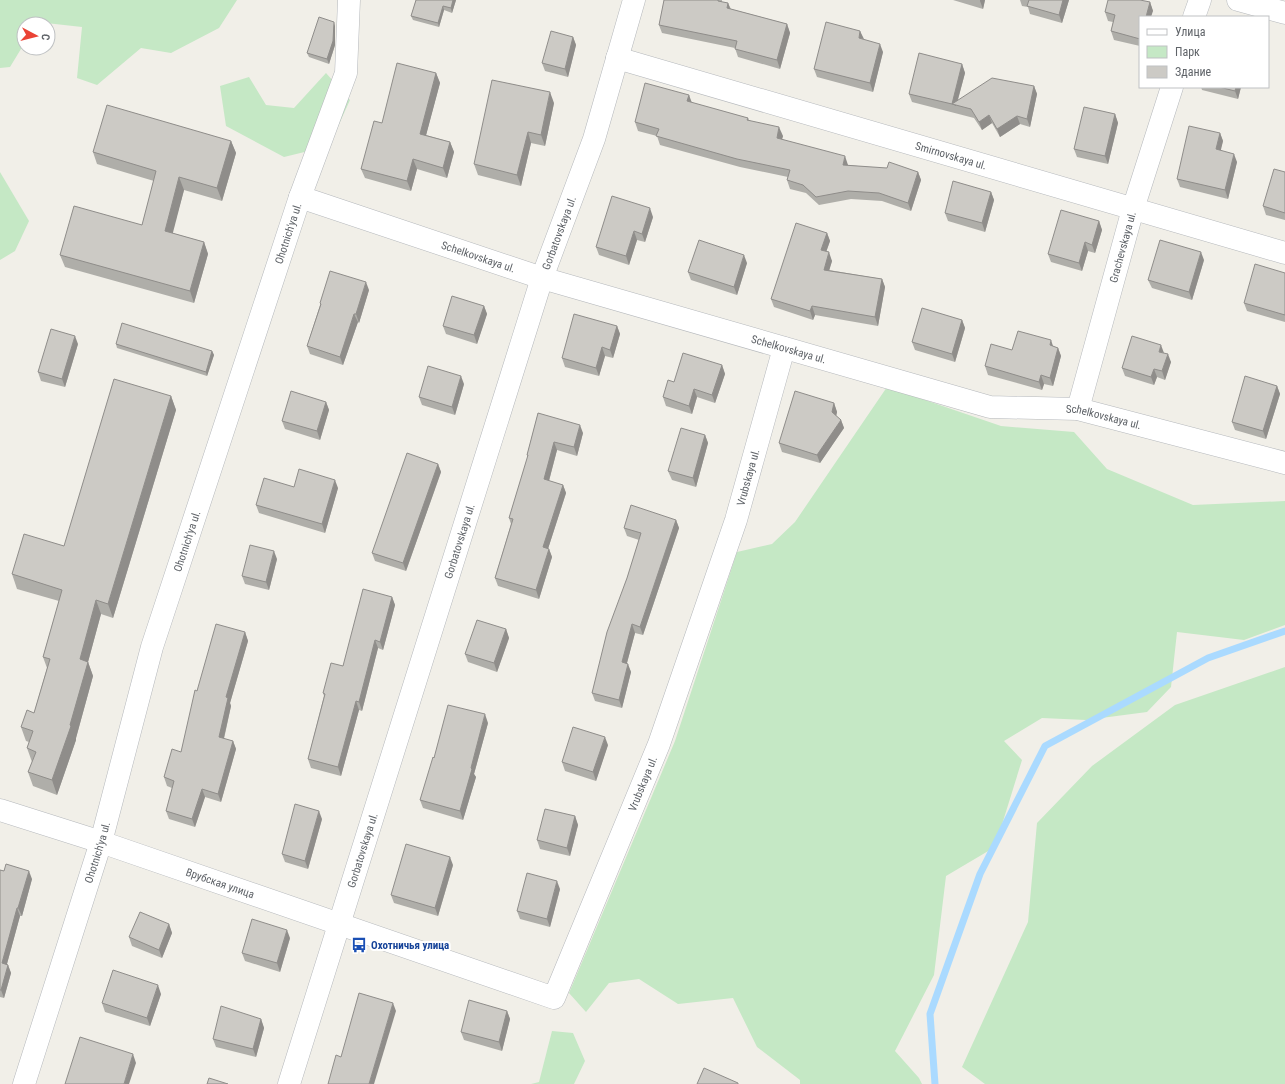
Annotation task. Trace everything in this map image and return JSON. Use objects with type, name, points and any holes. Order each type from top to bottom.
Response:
[{"type":"street","name":"Ohotnich'ya ul.","points":[[24,1084],[101,842],[152,647],[300,197],[346,73],[349,0]]},
{"type":"street","name":"Gorbatovskaya ul.","points":[[289,1084],[542,278],[594,138],[634,0]]},
{"type":"street","points":[[1194,16],[1200,0]]},
{"type":"street","points":[[1238,0],[1285,13]]},
{"type":"street","name":"Smirnovskaya ul.","points":[[617,58],[1285,253]]},
{"type":"street","name":"Grachevskaya ul.","points":[[1078,409],[1133,209],[1172,88]]},
{"type":"street","name":"Schelkovskaya ul.","points":[[300,197],[542,278],[990,407],[1078,409],[1285,463]]},
{"type":"street","name":"Vrubskaya ul.","points":[[339,924],[554,998],[659,744],[736,520],[784,348]]},
{"type":"street","name":"Врубская улица","points":[[0,810],[101,842],[339,924]]},
{"type":"green space","points":[[0,0],[237,0],[219,28],[171,53],[141,48],[97,85],[77,78],[82,27],[56,24],[56,16],[16,16],[17,56],[10,67],[0,68]]},
{"type":"green space","points":[[326,73],[350,100],[329,146],[284,157],[226,126],[220,86],[249,77],[266,105],[294,108]]},
{"type":"green space","points":[[0,172],[29,221],[15,251],[0,260]]},
{"type":"green space","points":[[887,387],[1001,426],[1074,432],[1107,469],[1193,505],[1285,501],[1285,625],[1244,640],[1177,632],[1171,687],[1147,712],[1086,720],[1042,718],[1004,741],[1022,760],[995,847],[946,876],[934,975],[895,1051],[919,1078],[922,1084],[800,1084],[800,1080],[757,1047],[733,998],[678,1004],[639,979],[609,983],[586,1012],[569,993],[675,741],[737,552],[772,544],[795,522]]},
{"type":"green space","points":[[1285,667],[1285,1084],[985,1084],[962,1067],[1028,922],[1037,823],[1092,766],[1175,705]]},
{"type":"green space","points":[[552,1031],[573,1033],[585,1061],[574,1084],[531,1084],[539,1082]]},
{"type":"building","points":[[416,0],[453,0],[451,8],[443,6],[438,23],[411,16]]},
{"type":"building","points":[[664,0],[718,0],[728,3],[727,8],[787,24],[777,60],[735,49],[737,41],[659,25]]},
{"type":"building","points":[[1029,0],[1063,0],[1059,15],[1027,6]]},
{"type":"building","points":[[1108,0],[1140,0],[1150,2],[1146,16],[1139,16],[1139,39],[1111,31],[1115,15],[1105,12]]},
{"type":"building","points":[[319,17],[334,22],[333,41],[327,59],[307,53]]},
{"type":"building","points":[[826,22],[860,31],[859,38],[880,44],[870,83],[814,69]]},
{"type":"building","points":[[551,31],[573,37],[565,69],[542,63]]},
{"type":"building","points":[[919,53],[962,64],[952,104],[909,94]]},
{"type":"building","points":[[397,63],[436,73],[420,134],[450,142],[443,168],[413,159],[407,181],[361,169],[374,121],[382,123]]},
{"type":"building","points":[[992,78],[1034,86],[1027,119],[1017,116],[997,129],[989,115],[979,122],[971,109],[952,104]]},
{"type":"building","points":[[492,80],[550,92],[541,135],[528,132],[517,175],[474,164]]},
{"type":"building","points":[[645,83],[689,95],[687,101],[748,118],[747,120],[779,127],[777,138],[845,156],[843,165],[887,168],[889,162],[918,172],[908,203],[879,193],[848,191],[816,197],[803,185],[787,180],[790,170],[737,159],[656,136],[659,129],[635,122]]},
{"type":"building","points":[[1223,88],[1236,88],[1235,91]]},
{"type":"building","points":[[107,105],[231,141],[217,188],[179,177],[165,231],[204,242],[190,291],[60,255],[74,206],[142,225],[156,171],[93,152]]},
{"type":"building","points":[[1084,107],[1115,114],[1105,156],[1074,149]]},
{"type":"building","points":[[1189,126],[1220,133],[1216,149],[1234,154],[1225,190],[1177,179]]},
{"type":"building","points":[[1274,169],[1285,172],[1285,213],[1263,206]]},
{"type":"building","points":[[953,181],[991,192],[982,223],[945,213]]},
{"type":"building","points":[[612,196],[650,208],[642,234],[634,231],[626,256],[596,247]]},
{"type":"building","points":[[1061,210],[1099,221],[1092,245],[1085,242],[1079,263],[1048,254]]},
{"type":"building","points":[[796,223],[827,233],[821,250],[829,252],[824,270],[882,279],[875,317],[812,306],[810,311],[771,299]]},
{"type":"building","points":[[699,240],[744,255],[734,287],[688,272]]},
{"type":"building","points":[[1160,240],[1201,252],[1189,292],[1148,280]]},
{"type":"building","points":[[1255,264],[1285,273],[1285,315],[1244,303]]},
{"type":"building","points":[[330,271],[366,282],[340,357],[307,346]]},
{"type":"building","points":[[452,296],[484,306],[474,335],[443,326]]},
{"type":"building","points":[[922,308],[962,320],[952,354],[912,342]]},
{"type":"building","points":[[574,314],[617,326],[610,350],[602,347],[596,368],[562,358]]},
{"type":"building","points":[[122,323],[212,351],[206,372],[116,344]]},
{"type":"building","points":[[51,329],[75,336],[62,379],[38,372]]},
{"type":"building","points":[[1018,331],[1051,340],[1050,345],[1058,348],[1050,378],[1041,375],[1039,382],[985,366],[991,344],[1012,350]]},
{"type":"building","points":[[1132,336],[1161,345],[1159,352],[1168,354],[1162,371],[1154,369],[1151,377],[1122,368]]},
{"type":"building","points":[[683,353],[722,365],[712,395],[694,389],[689,406],[663,397],[668,380],[674,382]]},
{"type":"building","points":[[428,366],[461,376],[452,407],[419,397]]},
{"type":"building","points":[[1245,376],[1277,386],[1263,431],[1232,422]]},
{"type":"building","points":[[114,379],[171,396],[108,604],[96,600],[80,659],[88,662],[70,725],[71,726],[52,780],[28,772],[36,752],[27,748],[33,731],[21,727],[27,710],[34,713],[50,659],[43,657],[62,590],[12,574],[24,534],[64,546]]},
{"type":"building","points":[[291,391],[326,402],[317,431],[282,421]]},
{"type":"building","points":[[795,391],[834,403],[832,412],[841,420],[817,455],[779,443]]},
{"type":"building","points":[[538,413],[580,425],[574,447],[554,442],[544,479],[563,485],[543,547],[549,549],[536,590],[495,578],[513,519],[509,518],[528,455]]},
{"type":"building","points":[[681,428],[705,435],[693,478],[668,471]]},
{"type":"building","points":[[407,453],[438,464],[403,563],[372,553]]},
{"type":"building","points":[[299,469],[335,480],[322,524],[256,505],[264,478],[294,487]]},
{"type":"building","points":[[631,505],[676,520],[640,627],[632,624],[622,662],[628,664],[619,700],[592,693],[607,632],[627,578],[641,533],[624,528]]},
{"type":"building","points":[[250,545],[274,551],[266,582],[242,576]]},
{"type":"building","points":[[363,589],[392,597],[380,642],[375,640],[359,702],[356,701],[338,767],[308,759],[325,694],[323,693],[331,663],[343,666]]},
{"type":"building","points":[[477,620],[506,629],[494,663],[465,654]]},
{"type":"building","points":[[216,624],[245,632],[226,697],[228,698],[219,737],[233,741],[218,794],[202,789],[192,819],[166,811],[174,781],[164,777],[172,749],[181,752],[195,690],[197,691]]},
{"type":"building","points":[[448,705],[485,714],[460,811],[420,800],[433,757],[434,758]]},
{"type":"building","points":[[573,727],[605,737],[593,772],[562,762]]},
{"type":"building","points":[[295,804],[319,811],[305,861],[282,854]]},
{"type":"building","points":[[545,809],[575,816],[567,848],[537,840]]},
{"type":"building","points":[[406,844],[450,857],[435,908],[391,895]]},
{"type":"building","points":[[6,864],[29,871],[2,963],[8,965],[0,990],[0,870],[4,871]]},
{"type":"building","points":[[527,873],[557,881],[547,919],[517,911]]},
{"type":"building","points":[[140,912],[169,924],[159,950],[129,937]]},
{"type":"building","points":[[252,919],[287,930],[277,963],[242,953]]},
{"type":"building","points":[[113,970],[158,985],[147,1018],[102,1003]]},
{"type":"building","points":[[359,993],[393,1003],[369,1084],[328,1084],[336,1055],[341,1057]]},
{"type":"building","points":[[469,1000],[507,1011],[499,1042],[461,1032]]},
{"type":"building","points":[[221,1006],[261,1019],[253,1049],[213,1039]]},
{"type":"building","points":[[80,1037],[133,1054],[124,1084],[65,1084]]},
{"type":"building","points":[[704,1068],[738,1083],[738,1084],[697,1084]]},
{"type":"building","points":[[209,1078],[228,1084],[207,1084]]},
{"type":"waterway","points":[[935,1084],[930,1014],[980,874],[1045,746],[1208,658],[1285,631]]},
{"type":"place","name":"Охотничья улица","points":[[359,945]]}]
